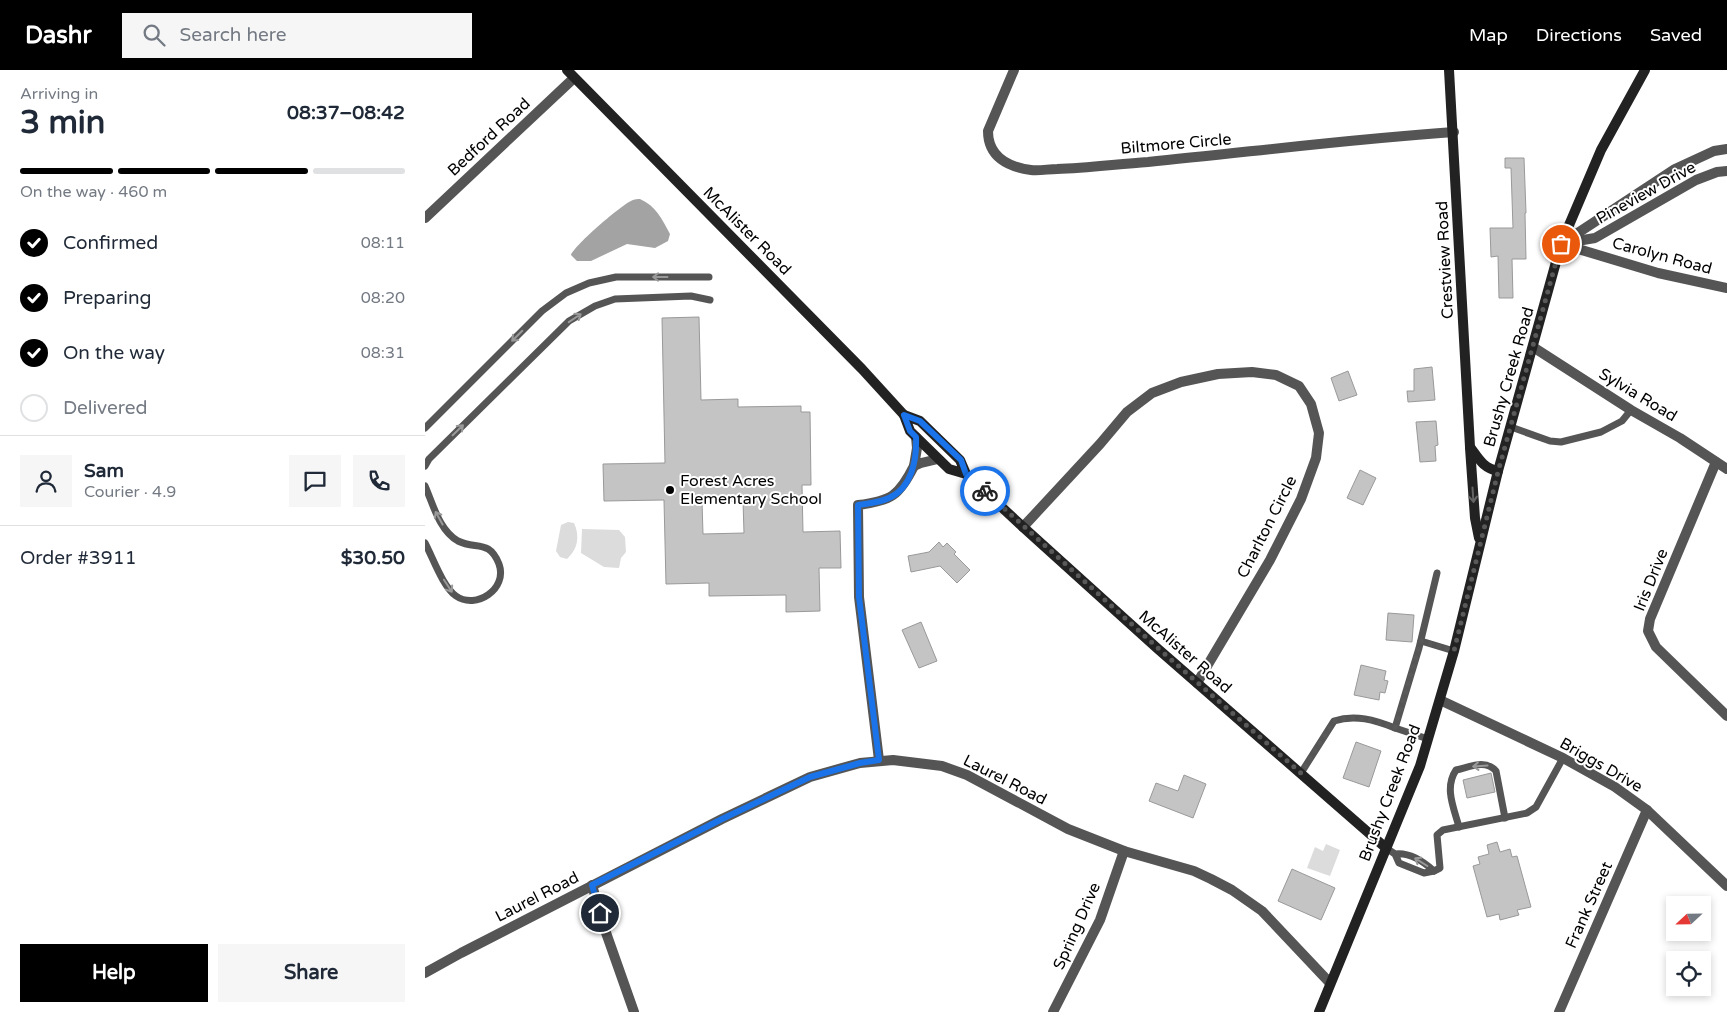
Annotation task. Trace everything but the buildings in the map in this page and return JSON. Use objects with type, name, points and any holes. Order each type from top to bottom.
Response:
[{"type":"street","name":"Biltmore Circle","points":[[1014,70],[987,132],[988,142],[996,156],[1008,164],[1031,170],[1087,167],[1454,132]]},
{"type":"street","name":"Crestview Road","points":[[1449,70],[1454,132],[1470,448],[1475,518],[1479,543]]},
{"type":"street","name":"Brushy Creek Road","points":[[1319,1012],[1330,983],[1390,851],[1420,766],[1454,651],[1479,543],[1561,244],[1601,150],[1645,70]]},
{"type":"street","name":"Bedford Road","points":[[425,218],[570,74]]},
{"type":"street","name":"McAlister Road","points":[[570,74],[862,369],[904,415],[910,431],[949,470],[966,474]]},
{"type":"street","name":"Pineview Drive","points":[[1561,244],[1675,169],[1714,151],[1727,149]]},
{"type":"street","name":"Pineview Drive","points":[[1561,244],[1595,238],[1695,180],[1717,172],[1727,171]]},
{"type":"street","name":"Carolyn Road","points":[[1561,244],[1658,273],[1727,288]]},
{"type":"street","name":"Sylvia Road","points":[[1533,347],[1727,469]]},
{"type":"street","name":"Charlton Circle","points":[[1023,527],[1127,412],[1151,393],[1181,382],[1209,376],[1253,372],[1276,375],[1299,386],[1311,404],[1319,433],[1316,458],[1301,499],[1270,560],[1197,683]]},
{"type":"street","name":"McAlister Road","points":[[904,415],[920,421],[961,460],[966,474],[1023,527],[1197,683],[1390,851]]},
{"type":"street","points":[[879,760],[859,597],[858,505],[891,498],[904,486],[914,466],[917,448],[916,437]]},
{"type":"street","points":[[1470,448],[1483,465],[1489,470],[1498,472]]},
{"type":"street","points":[[914,466],[938,459]]},
{"type":"street","name":"Iris Drive","points":[[1716,462],[1650,620],[1648,631],[1656,647],[1727,716]]},
{"type":"street","name":"Briggs Drive","points":[[1440,700],[1563,758],[1615,786],[1647,810],[1727,886]]},
{"type":"street","name":"Laurel Road","points":[[425,973],[592,885],[810,777],[860,763],[893,760],[942,766],[967,775],[1068,828],[1124,851],[1194,871],[1232,890],[1263,912],[1330,983]]},
{"type":"street","name":"Frank Street","points":[[1559,1012],[1647,810]]},
{"type":"street","name":"Spring Drive","points":[[1053,1012],[1100,920],[1124,851]]},
{"type":"street","points":[[592,885],[604,927],[634,1012]]},
{"type":"lane","points":[[425,428],[542,311],[566,293],[589,283],[616,277],[709,277]]},
{"type":"lane","points":[[425,466],[429,458],[569,321],[581,313],[595,306],[615,300],[691,296],[710,300]]},
{"type":"lane","points":[[1511,426],[1550,441],[1561,442],[1601,432],[1622,421],[1631,410]]},
{"type":"lane","points":[[425,486],[438,517],[448,532],[459,540],[471,545],[482,545],[494,555],[500,567],[499,582],[493,592],[484,598],[473,600],[458,598],[449,590],[425,543]]},
{"type":"lane","points":[[1395,728],[1421,641],[1437,573]]},
{"type":"lane","points":[[1421,641],[1454,651]]},
{"type":"lane","points":[[1301,773],[1334,721],[1344,718],[1371,719],[1428,740]]},
{"type":"lane","points":[[1390,851],[1399,863],[1423,873],[1434,872],[1440,868],[1437,835],[1443,830],[1527,814],[1536,807],[1563,758]]},
{"type":"lane","points":[[1459,827],[1449,788],[1451,778],[1456,770],[1482,764],[1491,766],[1495,771],[1505,818]]},
{"type":"lane","points":[[1390,851],[1405,852],[1426,864],[1434,872]]},
{"type":"shaded area","points":[[640,199],[650,205],[661,218],[670,234],[668,241],[655,248],[627,244],[591,261],[577,261],[571,255],[589,234],[627,203]]},
{"type":"shaded area","points":[[568,522],[574,523],[577,542],[574,551],[567,559],[560,557],[556,551],[561,525]]},
{"type":"shaded area","points":[[582,529],[619,530],[625,537],[626,552],[621,558],[619,568],[604,567],[581,553]]},
{"type":"shaded area","points":[[1326,844],[1340,850],[1330,876],[1307,868],[1315,847],[1323,851]]},
{"type":"way so far","points":[[985,491],[1159,649],[1301,773],[1334,721],[1344,718],[1371,719],[1395,728],[1421,641],[1454,651],[1479,543],[1561,244]]},
{"type":"place","name":"Forest Acres Elementary School","points":[[670,490]]},
{"type":"route","points":[[600,913],[592,885],[810,777],[860,763],[879,760],[859,597],[858,505],[891,498],[904,486],[914,466],[917,448],[916,437],[910,431],[904,415],[920,421],[961,460],[966,474],[985,491]]}]
